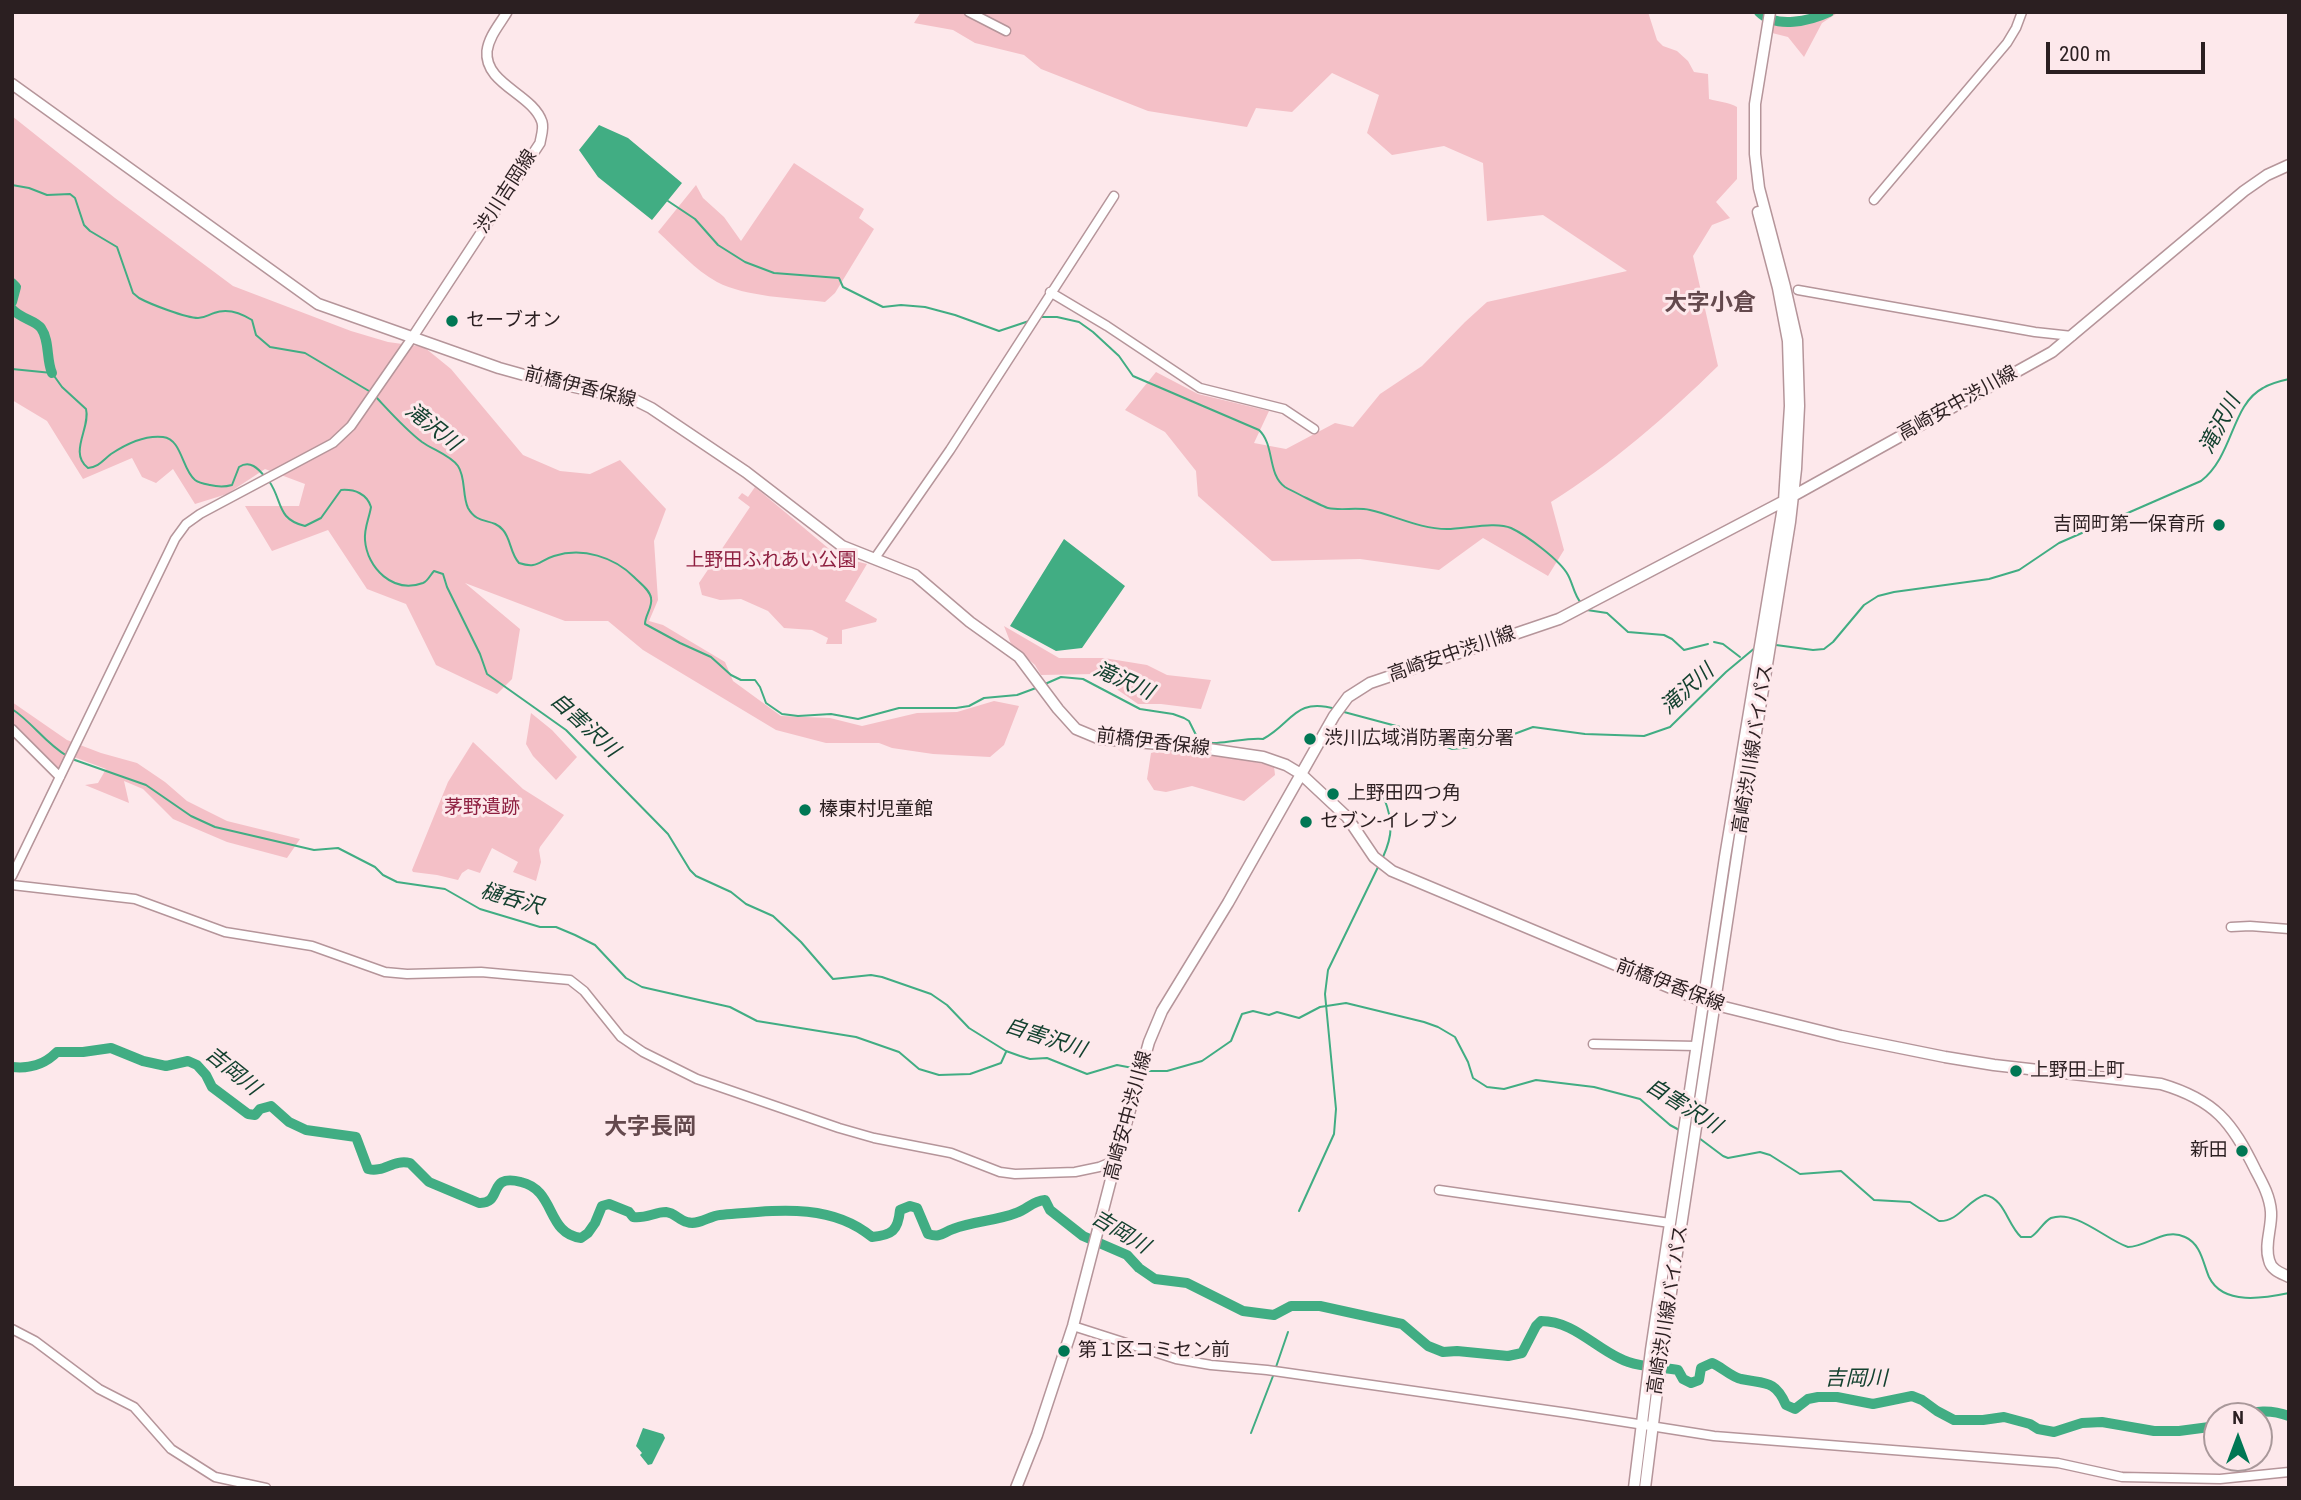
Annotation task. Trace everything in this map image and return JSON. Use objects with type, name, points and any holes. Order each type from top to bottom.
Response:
[{"type":"main road","name":"渋川吉岡線","points":[[412,338],[540,143],[542,125],[538,113],[498,77],[487,56],[492,37],[507,12]]},
{"type":"main road","name":"高崎渋川線バイパス","points":[[1764,12],[1749,103],[1748,154],[1753,190],[1778,288],[1788,341],[1788,499]]},
{"type":"main road","name":"高崎渋川線バイパス","points":[[1645,1488],[1647,1373],[1704,1002],[1788,499],[1796,468],[1799,406],[1797,341],[1759,188],[1754,131],[1757,87],[1770,12]]},
{"type":"main road","name":"前橋伊香保線","points":[[12,84],[318,304],[542,380],[643,404],[746,472],[842,546],[915,575],[925,582],[971,622],[1018,657],[1072,726],[1092,736],[1263,757],[1286,765],[1301,774],[1347,817],[1374,857],[1392,871],[1704,1002],[1841,1036],[1945,1057],[2161,1084],[2183,1090],[2203,1100],[2240,1140],[2264,1188],[2270,1205],[2267,1254],[2270,1265],[2289,1277]]},
{"type":"main road","name":"高崎安中渋川線","points":[[1016,1488],[1073,1326],[1141,1067],[1162,1011],[1335,716],[1355,691],[1370,683],[1559,619],[1788,499],[2052,352],[2252,184],[2289,165]]},
{"type":"main road","name":"高崎渋川線バイパス","points":[[1634,1488],[1659,1374],[1715,1005],[1764,651]]},
{"type":"street","points":[[969,12],[1006,31]]},
{"type":"street","points":[[1874,200],[2007,43],[2022,12]]},
{"type":"street","points":[[875,558],[950,450],[1114,196]]},
{"type":"street","points":[[1798,290],[2035,332],[2072,336]]},
{"type":"street","points":[[1051,292],[1200,388],[1284,408],[1314,429]]},
{"type":"street","points":[[12,876],[175,539],[193,518],[333,443],[344,434],[412,338]]},
{"type":"street","points":[[12,729],[61,777]]},
{"type":"street","points":[[12,885],[135,899],[225,932],[313,946],[385,972],[470,972],[562,978],[576,984],[621,1037],[643,1052],[697,1079],[839,1128],[874,1138],[938,1150],[1000,1172],[1015,1174],[1075,1172],[1116,1160]]},
{"type":"street","points":[[2231,927],[2289,929]]},
{"type":"street","points":[[1593,1044],[1697,1046]]},
{"type":"street","points":[[1439,1190],[1670,1223]]},
{"type":"street","points":[[1073,1326],[1177,1359],[1211,1365],[1267,1370],[1568,1412],[1753,1441],[2058,1463],[2122,1477],[2220,1479],[2289,1472]]},
{"type":"street","points":[[12,1329],[35,1341],[108,1394],[134,1407],[171,1449],[215,1477],[266,1488]]},
{"type":"green space","points":[[921,12],[1648,12],[1657,40],[1663,46],[1677,51],[1688,61],[1694,72],[1708,74],[1709,99],[1737,107],[1737,179],[1716,202],[1730,218],[1712,225],[1693,256],[1718,366],[1638,438],[1596,472],[1551,502],[1564,550],[1548,576],[1483,538],[1439,570],[1360,559],[1272,561],[1198,496],[1196,471],[1165,432],[1125,410],[1156,372],[1198,394],[1269,411],[1254,443],[1286,449],[1335,423],[1353,427],[1380,394],[1422,366],[1487,302],[1627,271],[1543,215],[1487,221],[1483,163],[1444,146],[1392,155],[1367,133],[1379,95],[1332,73],[1292,112],[1256,108],[1247,127],[1148,111],[1041,69],[1024,55],[975,43],[953,30],[914,23]]},
{"type":"green space","points":[[1839,12],[1822,23],[1804,57],[1788,37],[1772,33],[1774,23],[1810,20]]},
{"type":"green space","points":[[12,116],[115,198],[233,286],[351,331],[388,342],[424,347],[451,369],[523,455],[560,471],[590,474],[620,460],[666,509],[654,541],[658,600],[649,621],[663,625],[725,662],[733,681],[781,716],[830,718],[862,726],[917,713],[957,712],[994,701],[1019,706],[1004,745],[990,757],[933,754],[892,748],[879,743],[826,743],[776,730],[643,650],[608,621],[565,621],[465,583],[520,629],[512,679],[497,694],[436,665],[406,604],[367,589],[328,530],[272,551],[245,506],[299,506],[305,484],[265,469],[227,494],[195,504],[173,469],[156,483],[142,477],[132,458],[83,479],[47,421],[12,400]]},
{"type":"green space","points":[[794,163],[864,209],[859,218],[874,229],[835,293],[825,302],[741,291],[717,282],[658,232],[696,185],[703,198],[724,217],[741,241]]},
{"type":"green space","name":"上野田ふれあい公園","points":[[755,487],[828,548],[851,560],[867,564],[845,601],[877,619],[876,622],[842,630],[842,644],[826,644],[828,638],[812,630],[784,628],[768,611],[741,599],[720,600],[702,595],[699,583],[750,507],[738,498],[742,493],[748,497]]},
{"type":"green space","points":[[1004,626],[1059,658],[1104,658],[1147,665],[1167,675],[1211,680],[1201,709],[1138,704],[1095,674],[1041,675],[1035,665],[1011,644]]},
{"type":"green space","points":[[12,702],[67,740],[137,763],[187,801],[227,821],[300,839],[287,858],[227,842],[173,819],[143,789],[124,781],[129,803],[85,785],[98,783],[106,769],[66,754],[59,770],[12,724]]},
{"type":"green space","points":[[531,713],[552,730],[577,757],[556,780],[533,756],[526,744]]},
{"type":"green space","name":"茅野遺跡","points":[[473,742],[523,789],[564,815],[540,847],[541,862],[536,881],[513,872],[518,862],[492,848],[480,873],[468,869],[458,880],[412,870],[448,782]]},
{"type":"green space","points":[[1178,746],[1274,766],[1275,775],[1244,801],[1192,786],[1166,792],[1154,790],[1147,779],[1151,753]]},
{"type":"shaded area","points":[[599,125],[628,138],[682,183],[652,220],[598,177],[579,150]]},
{"type":"shaded area","points":[[1064,539],[1125,586],[1082,648],[1056,651],[1010,626]]},
{"type":"shaded area","points":[[643,1428],[663,1434],[665,1438],[652,1464],[648,1465],[636,1446]]},
{"type":"waterway","points":[[1759,12],[1784,22],[1803,20],[1829,12]]},
{"type":"waterway","name":"滝沢川","points":[[12,185],[47,195],[70,194],[75,198],[84,225],[117,247],[133,293],[139,298],[198,318],[224,311],[243,315],[252,320],[256,335],[270,347],[305,353],[369,391]]},
{"type":"waterway","points":[[668,201],[695,219],[718,245],[745,262],[774,273],[839,278],[843,287],[883,307],[925,307],[999,331],[1029,321]]},
{"type":"waterway","name":"自害沢川","points":[[12,283],[16,287],[12,302]]},
{"type":"waterway","name":"自害沢川","points":[[12,309],[41,328],[46,339],[52,373]]},
{"type":"waterway","points":[[1041,317],[1079,322],[1119,356],[1133,376],[1259,430],[1267,443],[1276,475],[1288,489],[1328,508],[1370,510],[1427,527],[1447,529],[1497,525],[1511,528],[1534,542],[1558,562],[1568,575],[1581,603]]},
{"type":"waterway","name":"自害沢川","points":[[12,369],[52,373],[62,387],[86,409],[80,455],[88,468],[98,465],[129,444],[149,437],[163,437],[174,443],[187,469],[200,483],[232,485],[239,467],[247,464],[257,468],[265,477]]},
{"type":"waterway","name":"滝沢川","points":[[1776,645],[1824,649],[1864,605],[1878,596],[1989,579],[2019,570],[2059,543],[2201,481],[2220,458],[2244,406],[2263,388],[2289,379]]},
{"type":"waterway","name":"滝沢川","points":[[376,397],[416,437],[458,466],[468,508],[476,517],[503,530],[519,563],[534,565],[565,553],[587,553],[617,564],[642,584],[650,595],[651,605],[645,624],[711,657],[731,675],[741,680],[755,680],[766,703],[782,714],[831,714],[858,719],[899,708],[969,706],[984,698],[1017,695],[1036,688]]},
{"type":"waterway","name":"自害沢川","points":[[269,481],[285,514],[289,519],[305,526],[321,518],[341,490],[351,490],[363,496],[371,507],[365,540],[376,569],[392,582],[402,585],[423,583],[434,571],[443,574],[487,674],[566,730],[668,834],[696,876],[773,916],[801,942],[833,979],[871,975],[931,994],[947,1005],[969,1028],[1006,1051],[1030,1059],[1047,1058],[1087,1074],[1117,1065],[1138,1069]]},
{"type":"waterway","points":[[1587,610],[1607,613],[1628,632],[1664,635],[1684,650],[1708,644]]},
{"type":"waterway","points":[[1714,642],[1723,644],[1740,657]]},
{"type":"waterway","name":"滝沢川","points":[[1344,712],[1400,727],[1452,749],[1482,746],[1533,727],[1585,734],[1644,736],[1670,727],[1726,672],[1756,647]]},
{"type":"waterway","name":"滝沢川","points":[[1045,684],[1061,677],[1083,679],[1140,709],[1184,718],[1189,721],[1199,741],[1207,743],[1263,739],[1302,709],[1311,706],[1336,709]]},
{"type":"waterway","name":"樋呑沢","points":[[12,709],[67,756]]},
{"type":"waterway","name":"樋呑沢","points":[[72,759],[146,785],[191,816],[215,827],[314,850],[338,848],[397,882],[445,889],[480,909],[540,927],[556,927],[595,945],[626,978],[642,987],[730,1007],[757,1021],[856,1037],[899,1052],[919,1069],[939,1075],[970,1074],[1001,1063],[1006,1052]]},
{"type":"waterway","points":[[1383,857],[1391,828],[1384,798]]},
{"type":"waterway","points":[[1299,1211],[1334,1134],[1336,1109],[1325,994],[1328,970],[1379,865]]},
{"type":"waterway","name":"自害沢川","points":[[1147,1071],[1167,1071],[1202,1061],[1231,1041],[1242,1014],[1253,1011],[1269,1015],[1277,1012],[1299,1018],[1320,1007],[1346,1003],[1424,1022],[1455,1037],[1473,1078],[1487,1087],[1504,1089],[1536,1080],[1594,1087],[1640,1099],[1681,1131]]},
{"type":"waterway","name":"吉岡川","points":[[12,1067],[36,1065],[57,1052],[111,1048],[143,1061],[166,1066],[188,1061],[197,1065],[212,1087],[248,1114],[255,1115],[260,1109],[271,1106],[289,1122],[306,1130],[356,1137],[368,1169],[410,1163],[429,1182],[479,1203],[491,1199],[503,1182],[521,1182],[540,1194],[562,1229],[581,1238],[595,1223],[602,1206],[609,1204],[629,1212],[633,1217],[666,1212],[691,1223],[720,1215],[779,1211],[818,1213],[837,1218],[872,1237],[893,1231],[898,1223],[900,1210],[910,1206],[917,1208],[928,1234],[936,1235],[961,1226],[1008,1216],[1045,1200],[1050,1210],[1083,1236],[1127,1255],[1155,1279],[1187,1283],[1243,1311],[1274,1315],[1291,1306],[1320,1306],[1402,1324],[1428,1346],[1443,1352],[1508,1356],[1522,1353],[1536,1326],[1541,1321],[1552,1322],[1572,1329],[1626,1361],[1678,1370],[1683,1379],[1691,1383],[1699,1380],[1701,1368],[1712,1363],[1737,1378],[1768,1384],[1778,1391],[1786,1405],[1795,1409],[1808,1399],[1818,1397],[1837,1397],[1873,1404],[1912,1396],[1954,1420],[2004,1417],[2054,1432],[2082,1423],[2102,1422],[2154,1431],[2203,1428]]},
{"type":"waterway","name":"自害沢川","points":[[1699,1138],[1728,1158],[1760,1152],[1770,1155],[1800,1174],[1841,1171],[1874,1200],[1910,1202],[1939,1221],[1958,1215],[1973,1201],[1985,1195],[1997,1201],[2021,1237],[2031,1237],[2048,1220],[2061,1216],[2081,1221],[2128,1247],[2170,1234],[2178,1235],[2195,1244],[2209,1277],[2215,1286],[2224,1292],[2245,1298],[2289,1293]]},
{"type":"waterway","points":[[1276,1367],[1288,1332]]},
{"type":"waterway","points":[[1251,1433],[1273,1376]]},
{"type":"waterway","name":"吉岡川","points":[[2273,1412],[2289,1416]]},
{"type":"place","name":"セーブオン","points":[[452,321]]},
{"type":"place","name":"吉岡町第一保育所","points":[[2219,525]]},
{"type":"place","name":"渋川広域消防署南分署","points":[[1310,739]]},
{"type":"place","name":"上野田四つ角","points":[[1333,794]]},
{"type":"place","name":"榛東村児童館","points":[[805,810]]},
{"type":"place","name":"セブン-イレブン","points":[[1306,822]]},
{"type":"place","name":"上野田上町","points":[[2016,1071]]},
{"type":"place","name":"新田","points":[[2242,1151]]},
{"type":"place","name":"第１区コミセン前","points":[[1064,1351]]},
{"type":"district","name":"大字小倉","points":[[1710,304]]},
{"type":"district","name":"大字長岡","points":[[650,1128]]}]
